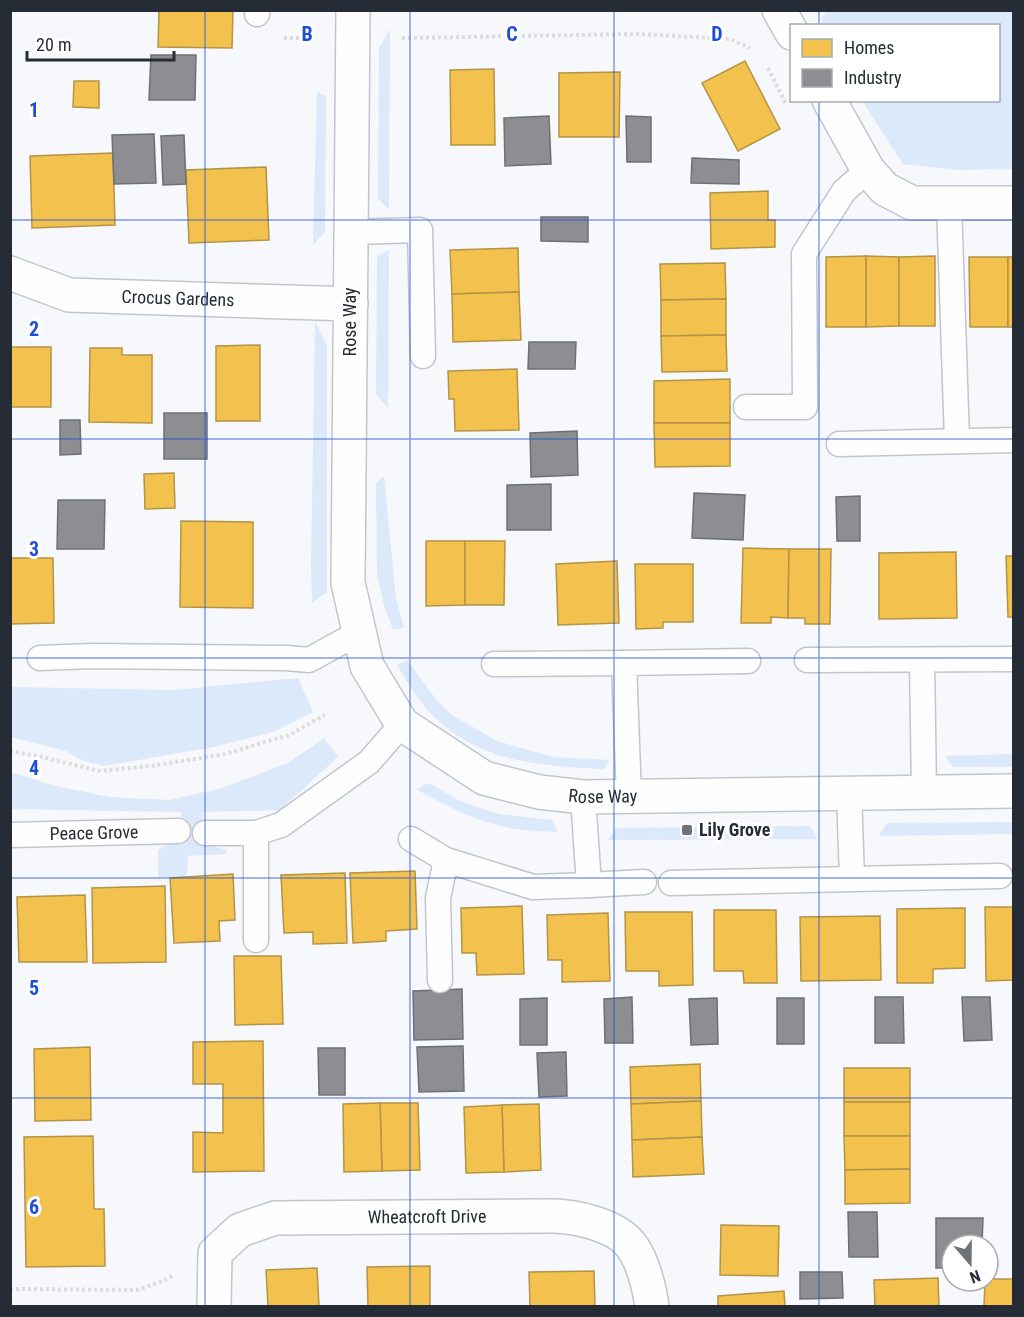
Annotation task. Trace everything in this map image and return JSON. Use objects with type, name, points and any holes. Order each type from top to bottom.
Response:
[{"type":"street","name":"Rose Way","points":[[353,10],[348,583],[367,666],[402,724],[484,778],[539,792],[583,797],[1014,790]]},
{"type":"street","points":[[779,10],[790,29]]},
{"type":"street","points":[[830,102],[868,170],[885,189],[912,203],[1014,203]]},
{"type":"street","name":"Crocus Gardens","points":[[10,273],[69,295],[351,304]]},
{"type":"street","name":"Wheatcroft Drive","points":[[214,1306],[215,1253],[240,1230],[275,1218],[571,1216],[605,1227],[630,1244],[648,1281],[652,1306]]},
{"type":"lane","points":[[746,407],[805,407],[804,254],[844,191],[868,170]]},
{"type":"lane","points":[[949,203],[957,441]]},
{"type":"lane","points":[[351,232],[420,230],[423,356]]},
{"type":"lane","points":[[839,444],[1014,440]]},
{"type":"lane","points":[[40,658],[93,656],[309,660],[358,633]]},
{"type":"lane","points":[[807,660],[1014,659]]},
{"type":"lane","points":[[922,660],[924,793]]},
{"type":"lane","points":[[494,664],[748,661]]},
{"type":"lane","points":[[624,663],[629,797]]},
{"type":"lane","points":[[205,833],[256,833],[281,825],[369,762],[402,724]]},
{"type":"lane","points":[[849,793],[852,879]]},
{"type":"lane","points":[[583,797],[589,885]]},
{"type":"lane","name":"Peace Grove","points":[[10,835],[178,831]]},
{"type":"lane","points":[[256,833],[256,940]]},
{"type":"lane","points":[[411,839],[446,860],[533,887],[644,882]]},
{"type":"lane","points":[[440,980],[438,898],[446,860]]},
{"type":"lane","points":[[671,883],[1000,876]]},
{"type":"path","points":[[402,38],[639,34],[730,39],[750,49]]},
{"type":"path","points":[[766,64],[787,105]]},
{"type":"path","points":[[10,751],[99,771],[151,766],[225,754],[289,735],[325,715]]},
{"type":"shaded area","points":[[827,11],[1013,11],[1013,169],[958,170],[903,164],[863,102],[1000,102],[1000,24],[823,24],[821,19]]},
{"type":"shaded area","points":[[390,29],[389,210],[378,198],[379,48]]},
{"type":"shaded area","points":[[317,92],[326,96],[325,232],[313,245]]},
{"type":"shaded area","points":[[389,250],[388,408],[376,394],[377,256]]},
{"type":"shaded area","points":[[315,321],[327,346],[327,592],[312,603],[311,563]]},
{"type":"shaded area","points":[[384,476],[396,598],[404,628],[393,630],[377,574],[376,483]]},
{"type":"shaded area","points":[[407,660],[438,702],[452,715],[497,741],[553,757],[609,760],[604,769],[558,766],[514,759],[473,745],[453,733],[424,706],[397,665]]},
{"type":"shaded area","points":[[298,678],[313,712],[273,732],[214,747],[104,766],[83,761],[66,751],[11,737],[11,687],[173,690]]},
{"type":"shaded area","points":[[324,738],[338,757],[280,810],[203,812],[201,843],[227,850],[225,854],[188,856],[187,877],[158,877],[158,850],[168,844],[182,843],[181,812],[11,809],[11,772],[52,785],[109,797],[169,800],[222,788],[288,763]]},
{"type":"shaded area","points":[[1013,754],[1013,767],[953,767],[945,756]]},
{"type":"shaded area","points":[[429,783],[460,801],[499,814],[552,820],[558,832],[503,827],[477,819],[416,789]]},
{"type":"shaded area","points":[[1013,822],[1013,834],[879,836],[887,823]]},
{"type":"shaded area","points":[[810,826],[817,839],[607,840],[617,828]]},
{"type":"building: Homes","points":[[159,10],[233,10],[232,48],[158,47]]},
{"type":"building: Homes","points":[[745,61],[780,129],[738,151],[702,83]]},
{"type":"building: Homes","points":[[494,69],[495,145],[451,145],[450,70]]},
{"type":"building: Homes","points":[[620,72],[619,137],[559,137],[559,73]]},
{"type":"building: Homes","points":[[74,81],[99,81],[99,108],[73,107]]},
{"type":"building: Homes","points":[[113,153],[115,225],[32,228],[30,156]]},
{"type":"building: Homes","points":[[266,167],[269,240],[189,243],[186,170]]},
{"type":"building: Homes","points":[[768,191],[768,220],[775,220],[775,247],[711,249],[710,193]]},
{"type":"building: Homes","points":[[518,248],[519,292],[452,294],[450,250]]},
{"type":"building: Homes","points":[[866,256],[899,257],[899,326],[866,327]]},
{"type":"building: Homes","points":[[866,256],[866,327],[826,327],[826,257]]},
{"type":"building: Homes","points":[[935,256],[935,326],[899,326],[899,257]]},
{"type":"building: Homes","points":[[969,257],[1008,257],[1008,327],[970,327]]},
{"type":"building: Homes","points":[[1008,257],[1014,257],[1014,327],[1008,327]]},
{"type":"building: Homes","points":[[725,263],[726,299],[661,300],[660,264]]},
{"type":"building: Homes","points":[[519,292],[521,340],[453,342],[452,294]]},
{"type":"building: Homes","points":[[726,299],[726,335],[661,336],[661,300]]},
{"type":"building: Homes","points":[[726,335],[727,371],[662,372],[661,336]]},
{"type":"building: Homes","points":[[260,345],[260,421],[216,421],[216,346]]},
{"type":"building: Homes","points":[[10,347],[51,347],[51,407],[10,407]]},
{"type":"building: Homes","points":[[90,348],[122,348],[122,355],[152,355],[152,423],[89,422]]},
{"type":"building: Homes","points":[[517,369],[519,430],[455,431],[454,399],[449,399],[448,371]]},
{"type":"building: Homes","points":[[730,379],[730,423],[654,423],[654,381]]},
{"type":"building: Homes","points":[[654,423],[730,423],[730,466],[655,467]]},
{"type":"building: Homes","points":[[174,473],[175,508],[145,509],[144,474]]},
{"type":"building: Homes","points":[[181,521],[253,522],[253,608],[180,607]]},
{"type":"building: Homes","points":[[426,541],[465,541],[465,605],[426,606]]},
{"type":"building: Homes","points":[[465,541],[505,541],[504,605],[465,605]]},
{"type":"building: Homes","points":[[743,548],[789,549],[788,618],[771,617],[771,623],[741,623]]},
{"type":"building: Homes","points":[[789,549],[831,549],[830,624],[805,624],[805,618],[788,618]]},
{"type":"building: Homes","points":[[956,552],[957,618],[879,619],[879,553]]},
{"type":"building: Homes","points":[[1006,556],[1014,556],[1014,617],[1008,617]]},
{"type":"building: Homes","points":[[10,558],[53,558],[54,623],[10,624]]},
{"type":"building: Homes","points":[[617,561],[619,623],[558,625],[556,564]]},
{"type":"building: Homes","points":[[635,564],[693,564],[693,622],[663,622],[663,628],[636,629]]},
{"type":"building: Homes","points":[[415,871],[417,929],[386,931],[386,941],[353,943],[350,873]]},
{"type":"building: Homes","points":[[345,873],[347,943],[313,944],[313,932],[284,933],[281,875]]},
{"type":"building: Homes","points":[[233,874],[235,920],[219,921],[220,941],[174,943],[170,878]]},
{"type":"building: Homes","points":[[165,886],[166,962],[93,963],[92,888]]},
{"type":"building: Homes","points":[[85,895],[87,962],[19,962],[17,897]]},
{"type":"building: Homes","points":[[522,906],[524,974],[477,975],[476,953],[462,953],[461,908]]},
{"type":"building: Homes","points":[[985,907],[1014,907],[1014,980],[986,981]]},
{"type":"building: Homes","points":[[965,908],[965,968],[933,969],[933,983],[897,983],[897,909]]},
{"type":"building: Homes","points":[[714,910],[776,910],[777,983],[744,983],[743,971],[714,971]]},
{"type":"building: Homes","points":[[625,912],[692,912],[693,985],[659,986],[659,971],[626,971]]},
{"type":"building: Homes","points":[[608,913],[610,981],[562,982],[562,960],[548,960],[547,915]]},
{"type":"building: Homes","points":[[880,916],[881,980],[801,981],[800,917]]},
{"type":"building: Homes","points":[[234,956],[281,956],[283,1024],[235,1025]]},
{"type":"building: Homes","points":[[263,1041],[264,1171],[193,1172],[193,1132],[223,1133],[223,1084],[193,1084],[193,1042]]},
{"type":"building: Homes","points":[[90,1047],[91,1120],[35,1121],[34,1049]]},
{"type":"building: Homes","points":[[700,1064],[701,1101],[631,1104],[630,1067]]},
{"type":"building: Homes","points":[[844,1068],[910,1068],[910,1102],[844,1102]]},
{"type":"building: Homes","points":[[701,1101],[702,1137],[632,1140],[631,1104]]},
{"type":"building: Homes","points":[[844,1102],[910,1102],[910,1136],[844,1136]]},
{"type":"building: Homes","points":[[380,1103],[418,1103],[420,1170],[382,1171]]},
{"type":"building: Homes","points":[[380,1103],[382,1171],[344,1172],[343,1104]]},
{"type":"building: Homes","points":[[539,1104],[541,1170],[504,1172],[502,1105]]},
{"type":"building: Homes","points":[[502,1105],[504,1172],[466,1173],[464,1107]]},
{"type":"building: Homes","points":[[93,1136],[94,1209],[104,1209],[105,1266],[26,1267],[24,1137]]},
{"type":"building: Homes","points":[[844,1136],[910,1136],[910,1169],[845,1170]]},
{"type":"building: Homes","points":[[702,1137],[704,1174],[633,1177],[632,1140]]},
{"type":"building: Homes","points":[[910,1169],[910,1203],[845,1204],[845,1170]]},
{"type":"building: Homes","points":[[721,1225],[779,1226],[778,1276],[720,1275]]},
{"type":"building: Homes","points":[[430,1266],[430,1306],[368,1306],[367,1267]]},
{"type":"building: Homes","points":[[317,1268],[319,1306],[268,1306],[266,1270]]},
{"type":"building: Homes","points":[[594,1271],[595,1306],[530,1306],[529,1272]]},
{"type":"building: Homes","points":[[938,1278],[939,1306],[875,1306],[874,1280]]},
{"type":"building: Homes","points":[[1000,1279],[1014,1279],[1014,1306],[984,1306],[985,1293],[1000,1293]]},
{"type":"building: Homes","points":[[784,1291],[785,1306],[718,1306],[718,1296]]},
{"type":"building: Industry","points":[[151,55],[196,55],[195,100],[149,100]]},
{"type":"building: Industry","points":[[549,116],[551,164],[505,166],[504,118]]},
{"type":"building: Industry","points":[[626,116],[651,117],[651,162],[627,162]]},
{"type":"building: Industry","points":[[154,134],[156,183],[114,184],[112,135]]},
{"type":"building: Industry","points":[[184,135],[186,184],[163,185],[161,136]]},
{"type":"building: Industry","points":[[692,158],[739,160],[739,184],[691,183]]},
{"type":"building: Industry","points":[[541,217],[588,217],[588,242],[541,241]]},
{"type":"building: Industry","points":[[529,342],[576,342],[575,369],[528,369]]},
{"type":"building: Industry","points":[[164,413],[207,413],[207,459],[164,459]]},
{"type":"building: Industry","points":[[60,420],[80,420],[81,454],[60,455]]},
{"type":"building: Industry","points":[[577,431],[578,475],[531,477],[530,433]]},
{"type":"building: Industry","points":[[551,484],[551,530],[507,530],[507,485]]},
{"type":"building: Industry","points":[[694,493],[745,495],[743,540],[692,538]]},
{"type":"building: Industry","points":[[860,496],[860,541],[837,541],[836,497]]},
{"type":"building: Industry","points":[[58,500],[105,500],[104,549],[57,549]]},
{"type":"building: Industry","points":[[462,989],[463,1039],[414,1040],[413,991]]},
{"type":"building: Industry","points":[[632,997],[633,1043],[605,1043],[604,999]]},
{"type":"building: Industry","points":[[875,997],[903,997],[904,1043],[875,1043]]},
{"type":"building: Industry","points":[[962,997],[990,997],[992,1040],[964,1041]]},
{"type":"building: Industry","points":[[547,998],[547,1045],[520,1045],[520,999]]},
{"type":"building: Industry","points":[[717,998],[718,1044],[691,1045],[689,999]]},
{"type":"building: Industry","points":[[777,998],[804,998],[804,1044],[777,1044]]},
{"type":"building: Industry","points":[[463,1046],[464,1091],[419,1092],[417,1047]]},
{"type":"building: Industry","points":[[318,1048],[345,1048],[345,1095],[319,1095]]},
{"type":"building: Industry","points":[[566,1052],[567,1096],[539,1097],[537,1053]]},
{"type":"building: Industry","points":[[848,1212],[877,1212],[878,1257],[849,1257]]},
{"type":"building: Industry","points":[[936,1218],[983,1218],[982,1233],[940,1233],[940,1268],[936,1268]]},
{"type":"building: Industry","points":[[800,1272],[842,1272],[843,1298],[800,1299]]},
{"type":"place","name":"Lily Grove","points":[[687,830]]}]
